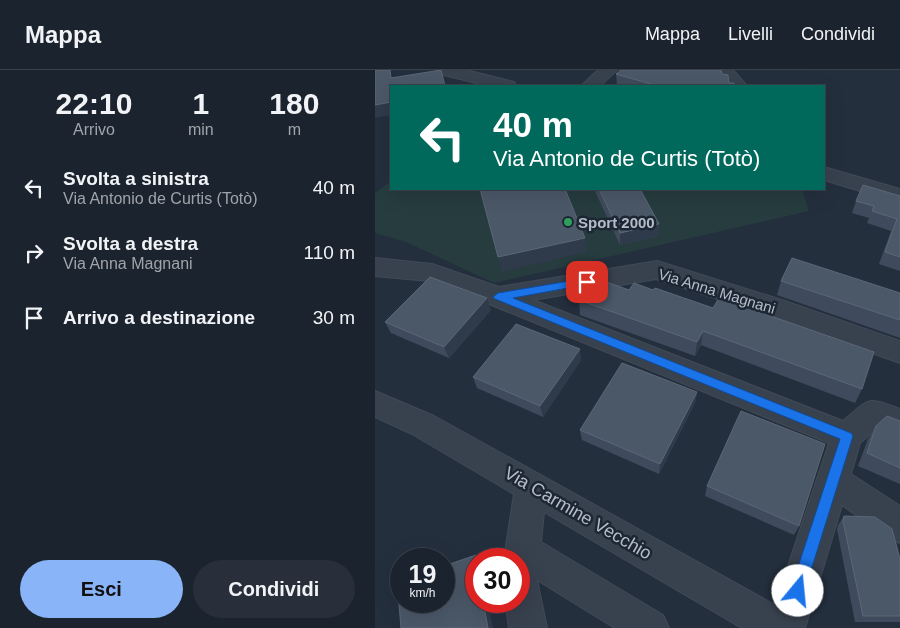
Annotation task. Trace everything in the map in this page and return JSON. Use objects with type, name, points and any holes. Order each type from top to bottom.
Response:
[{"type":"street","points":[[446,70],[504,85]]},
{"type":"street","points":[[591,85],[609,70]]},
{"type":"street","points":[[724,70],[737,85]]},
{"type":"street","points":[[825,174],[900,196]]},
{"type":"street","points":[[375,268],[432,273],[498,297],[847,436]]},
{"type":"street","name":"Via Anna Magnani","points":[[498,297],[657,270],[776,308],[900,352]]},
{"type":"street","name":"Via Carmine Vecchio","points":[[375,403],[423,425],[778,628]]},
{"type":"street","points":[[786,628],[847,436],[874,412],[900,422]]},
{"type":"street","points":[[833,480],[900,526]]},
{"type":"street","points":[[523,548],[531,486]]},
{"type":"street","points":[[530,555],[650,628]]},
{"type":"street","points":[[525,613],[527,628]]},
{"type":"green space","name":"Sport 2000","points":[[390,182],[390,190],[802,190],[809,211],[494,283],[406,242],[375,233],[375,193]]},
{"type":"building","points":[[375,70],[390,70],[391,78],[441,70],[445,85],[390,85],[390,102],[375,105]]},
{"type":"building","points":[[621,70],[721,70],[722,74],[728,75],[729,83],[734,83],[734,85],[652,85],[616,74]]},
{"type":"building","points":[[863,185],[900,196],[900,257],[885,252],[897,219],[872,211],[874,206],[856,201]]},
{"type":"building","points":[[480,190],[565,190],[585,238],[498,257]]},
{"type":"building","points":[[599,190],[641,190],[659,224],[620,233]]},
{"type":"building","points":[[792,258],[900,293],[900,320],[781,281]]},
{"type":"building","points":[[430,277],[487,298],[444,347],[385,322]]},
{"type":"building","points":[[595,278],[629,290],[634,283],[653,290],[655,288],[713,308],[719,298],[874,352],[862,389],[703,331],[697,342],[579,300]]},
{"type":"building","points":[[516,324],[580,349],[540,406],[473,377]]},
{"type":"building","points":[[622,363],[697,392],[660,464],[580,430]]},
{"type":"building","points":[[741,411],[825,444],[799,526],[707,486]]},
{"type":"building","points":[[887,416],[900,421],[900,468],[867,453],[876,426]]},
{"type":"building","points":[[844,516],[875,517],[892,529],[900,559],[900,616],[863,616],[843,521]]},
{"type":"building","points":[[465,559],[465,613],[485,613],[488,628],[401,628],[400,613],[455,613],[455,562]]},
{"type":"place","name":"Sport 2000","points":[[568,222]]},
{"type":"route","points":[[587,282],[498,297],[847,436],[798,591]]}]
